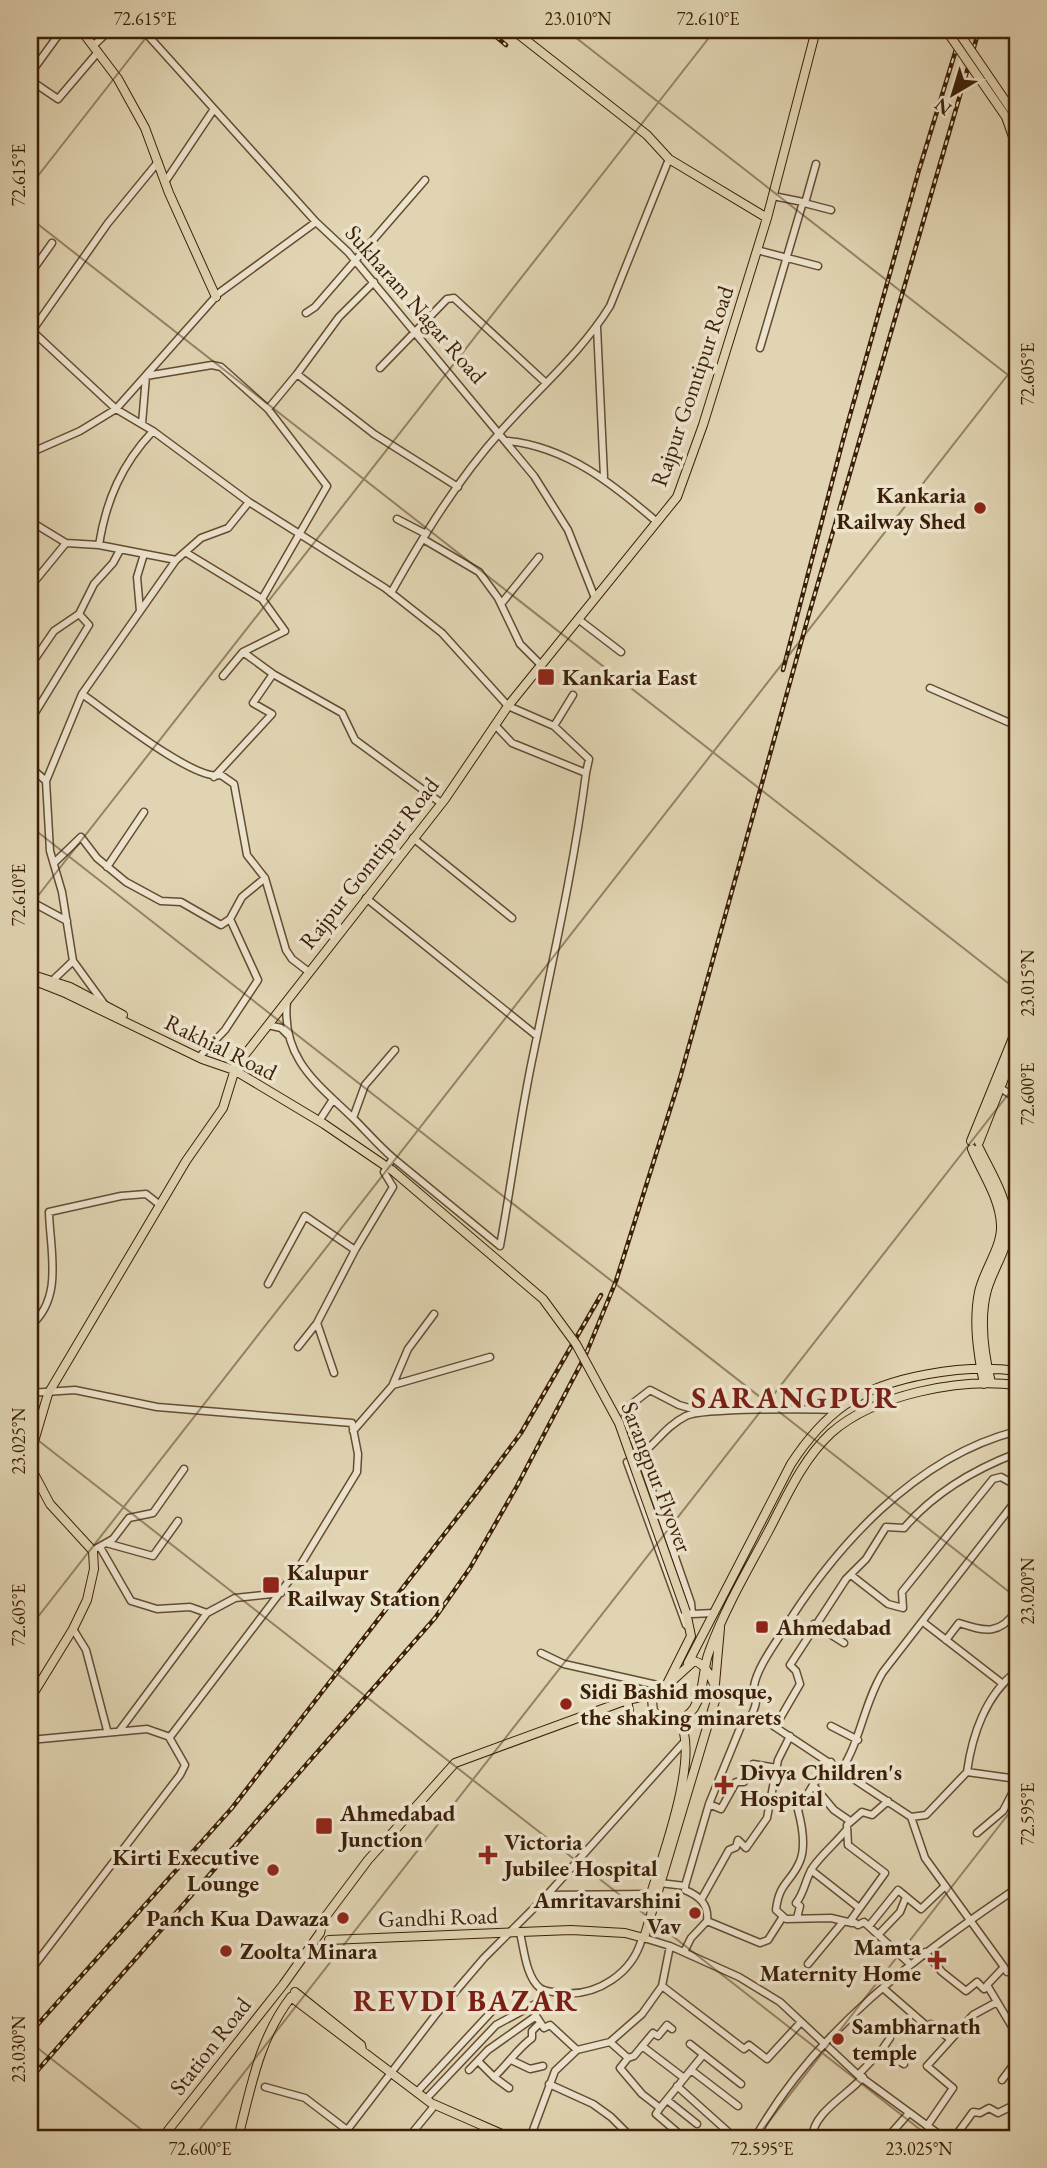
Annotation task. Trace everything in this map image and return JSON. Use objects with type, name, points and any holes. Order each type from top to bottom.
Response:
[{"type":"main road","points":[[80,30],[118,79],[145,128],[165,182],[216,297]]},
{"type":"main road","points":[[513,30],[647,135],[669,159],[767,218]]},
{"type":"main road","name":"Rajpur Gomtipur Road","points":[[100,1547],[50,1504],[33,1472],[32,1448],[48,1394],[186,1161],[223,1108],[235,1068],[442,803],[508,706],[677,496],[699,437],[767,218],[816,30]]},
{"type":"main road","points":[[946,30],[1006,117],[1017,148]]},
{"type":"main road","points":[[957,30],[1017,118]]},
{"type":"main road","name":"Rakhial Road","points":[[30,977],[202,1059],[235,1068]]},
{"type":"main road","name":"Rakhial Road","points":[[30,977],[52,981],[235,1068],[390,1169]]},
{"type":"main road","points":[[975,1145],[1010,1061],[1017,1028]]},
{"type":"main road","points":[[975,1145],[1017,1045]]},
{"type":"main road","points":[[975,1145],[1003,1198],[1004,1216],[1001,1237],[988,1265],[978,1303],[977,1345],[988,1383]]},
{"type":"main road","name":"Sarangpur Flyover","points":[[390,1169],[543,1299],[576,1344],[619,1423],[689,1613],[693,1632],[708,1653]]},
{"type":"main road","points":[[1017,1371],[985,1369],[911,1379],[870,1392],[838,1410],[809,1436],[791,1464],[688,1663],[666,1687],[655,1694],[651,1707],[657,1717],[667,1721],[679,1721],[688,1716],[696,1704],[708,1653],[720,1625],[799,1474],[831,1433],[868,1407],[916,1393],[988,1383],[1017,1385]]},
{"type":"main road","points":[[30,1699],[73,1629],[87,1600],[100,1547]]},
{"type":"main road","points":[[641,1938],[716,1704],[720,1625]]},
{"type":"main road","points":[[666,1687],[693,1632]]},
{"type":"main road","points":[[688,1663],[698,1661],[715,1686]]},
{"type":"main road","name":"Station Road","points":[[162,2138],[288,1978],[320,1933],[324,1920],[368,1860],[455,1763],[627,1700],[655,1694]]},
{"type":"main road","points":[[627,1700],[629,1711]]},
{"type":"main road","points":[[641,1938],[686,1767],[686,1734],[679,1721]]},
{"type":"main road","points":[[686,1734],[709,1725]]},
{"type":"main road","name":"Gandhi Road","points":[[330,1941],[570,1930],[641,1938]]},
{"type":"main road","name":"Station Road","points":[[238,2138],[266,2036],[293,1994],[361,2045],[362,2050],[391,2072]]},
{"type":"main road","points":[[251,2026],[259,2034],[266,2036]]},
{"type":"main road","points":[[391,2072],[435,2105],[511,2138]]},
{"type":"street","points":[[62,30],[30,77],[58,99],[110,30]]},
{"type":"street","points":[[143,30],[316,222]]},
{"type":"street","points":[[165,182],[214,109]]},
{"type":"street","points":[[391,593],[458,487],[500,431],[597,327],[610,306],[669,159]]},
{"type":"street","points":[[158,162],[108,223],[31,330],[116,408],[153,431],[249,502],[391,593],[442,633],[508,706],[554,726],[589,759],[574,857],[537,1036],[500,1246],[393,1158],[314,1084],[303,1067],[290,1036],[286,1022],[288,999]]},
{"type":"street","points":[[760,348],[816,164]]},
{"type":"street","points":[[306,313],[315,307],[425,180]]},
{"type":"street","points":[[773,196],[831,210]]},
{"type":"street","name":"Sukharam Nagar Road","points":[[30,453],[80,431],[116,408],[216,297],[316,222],[356,260],[500,431],[534,476],[568,530],[595,598]]},
{"type":"street","points":[[30,274],[52,243]]},
{"type":"street","points":[[757,250],[818,266]]},
{"type":"street","points":[[268,409],[339,317],[374,282]]},
{"type":"street","points":[[380,368],[447,299],[454,298],[546,383]]},
{"type":"street","points":[[597,327],[604,477]]},
{"type":"street","points":[[142,424],[146,376],[212,365],[221,367],[268,409],[327,486],[262,599]]},
{"type":"street","points":[[297,374],[374,434],[458,487]]},
{"type":"street","points":[[99,545],[108,501],[117,481],[139,446],[153,431]]},
{"type":"street","points":[[507,440],[535,443],[604,477],[656,522]]},
{"type":"street","points":[[105,1005],[73,961],[55,862],[50,851],[46,781],[82,694],[176,560],[201,538],[228,528],[249,502]]},
{"type":"street","points":[[397,519],[479,572],[501,604],[520,644],[541,665]]},
{"type":"street","points":[[30,522],[66,543],[99,545],[176,560]]},
{"type":"street","points":[[30,587],[66,543]]},
{"type":"street","points":[[30,666],[54,631],[79,614],[94,584],[113,563],[120,550]]},
{"type":"street","points":[[184,552],[262,599],[285,631],[243,652],[223,676]]},
{"type":"street","points":[[140,611],[137,577],[144,554]]},
{"type":"street","points":[[501,604],[539,557]]},
{"type":"street","points":[[30,721],[89,625],[79,614]]},
{"type":"street","points":[[578,619],[621,652]]},
{"type":"street","points":[[243,652],[273,674],[342,713],[355,740],[442,803]]},
{"type":"street","points":[[214,778],[272,714],[253,703],[273,674]]},
{"type":"street","points":[[930,688],[1017,726]]},
{"type":"street","points":[[82,694],[179,762],[214,778],[221,775],[234,784],[247,855],[265,878],[286,950],[292,959],[309,972]]},
{"type":"street","points":[[554,726],[573,695]]},
{"type":"street","points":[[495,725],[512,743],[586,773]]},
{"type":"street","points":[[30,767],[46,781]]},
{"type":"street","points":[[107,867],[144,812]]},
{"type":"street","points":[[55,862],[81,837],[107,867],[126,882],[162,901],[181,902],[220,925],[230,919],[242,897],[265,878]]},
{"type":"street","points":[[413,838],[512,918]]},
{"type":"street","points":[[366,898],[537,1036]]},
{"type":"street","points":[[30,901],[67,921]]},
{"type":"street","points":[[202,1054],[225,1030],[258,980],[230,919]]},
{"type":"street","points":[[52,981],[73,961]]},
{"type":"street","points":[[268,1025],[281,1028],[290,1036]]},
{"type":"street","points":[[353,1118],[365,1085],[395,1050]]},
{"type":"street","points":[[999,1087],[1017,1099]]},
{"type":"street","points":[[319,1121],[332,1101]]},
{"type":"street","points":[[298,1347],[317,1323],[355,1250],[393,1187],[384,1173],[390,1169],[393,1158]]},
{"type":"street","points":[[30,1326],[39,1319],[51,1298],[48,1212],[121,1196],[146,1194],[160,1205]]},
{"type":"street","points":[[268,1284],[305,1216],[355,1250]]},
{"type":"street","points":[[1004,1216],[1017,1217]]},
{"type":"street","points":[[353,1431],[393,1385],[408,1349],[434,1314]]},
{"type":"street","points":[[317,1323],[334,1373]]},
{"type":"street","points":[[393,1385],[490,1357]]},
{"type":"street","points":[[30,1393],[48,1394],[75,1390],[157,1407],[352,1423],[358,1454],[357,1472],[281,1592],[169,1737]]},
{"type":"street","points":[[701,1412],[679,1405],[650,1390],[624,1410],[691,1603],[689,1613],[715,1613]]},
{"type":"street","points":[[693,1632],[627,1462],[642,1456],[664,1431],[690,1414],[806,1408],[838,1410]]},
{"type":"street","points":[[684,1952],[691,1938],[707,1921],[708,1911],[701,1900],[685,1890],[685,1886],[709,1804],[756,1702],[754,1685],[772,1649],[832,1561],[865,1524],[941,1464],[993,1437],[1017,1431]]},
{"type":"street","points":[[775,1727],[800,1684],[796,1671],[790,1665],[814,1624],[866,1559],[886,1527],[904,1528],[921,1508],[935,1498],[987,1466],[1017,1453]]},
{"type":"street","points":[[100,1547],[129,1518],[153,1513],[184,1469]]},
{"type":"street","points":[[851,1575],[888,1604],[902,1608],[902,1592],[993,1479],[1002,1477],[1017,1486]]},
{"type":"street","points":[[842,1769],[858,1740],[875,1685],[1017,1499]]},
{"type":"street","points":[[100,1547],[153,1556],[178,1521]]},
{"type":"street","points":[[100,1547],[131,1601],[157,1609],[190,1607],[207,1613]]},
{"type":"street","points":[[120,1730],[207,1613],[235,1598],[281,1592]]},
{"type":"street","points":[[946,1640],[959,1623],[985,1632],[997,1631],[1017,1610]]},
{"type":"street","points":[[923,1622],[1003,1684]]},
{"type":"street","points":[[814,1624],[844,1643]]},
{"type":"street","points":[[73,1629],[86,1650],[107,1730]]},
{"type":"street","points":[[541,1653],[564,1664],[666,1687]]},
{"type":"street","points":[[911,1817],[926,1815],[967,1772],[973,1736],[1003,1684],[1017,1671]]},
{"type":"street","points":[[709,1725],[766,1721],[911,1817],[925,1858],[968,1921],[1007,1972],[1017,1966]]},
{"type":"street","points":[[831,1726],[858,1740]]},
{"type":"street","points":[[30,1740],[107,1730],[147,1729],[169,1737],[185,1765],[30,1971]]},
{"type":"street","points":[[341,2138],[391,2072],[505,1934],[547,1895],[686,1734]]},
{"type":"street","points":[[701,1900],[729,1850],[736,1847],[738,1840],[746,1848],[764,1823],[772,1802],[777,1768],[790,1736]]},
{"type":"street","points":[[782,1918],[776,1910],[778,1893],[801,1857],[802,1823],[798,1810],[831,1762]]},
{"type":"street","points":[[709,1804],[720,1809],[733,1785],[736,1782],[744,1782],[753,1764],[777,1768]]},
{"type":"street","points":[[967,1772],[1017,1779]]},
{"type":"street","points":[[977,1833],[1003,1811],[1017,1784]]},
{"type":"street","points":[[813,1785],[848,1825],[848,1845],[885,1874],[851,1916],[852,1923]]},
{"type":"street","points":[[797,1918],[800,1906],[796,1903],[811,1870],[830,1845],[862,1812],[872,1815],[888,1801]]},
{"type":"street","points":[[811,1870],[858,1908]]},
{"type":"street","points":[[660,1883],[685,1886]]},
{"type":"street","points":[[869,1926],[898,1890],[921,1909],[945,1886]]},
{"type":"street","points":[[755,2138],[790,2084],[823,2043],[925,1952],[1017,1888]]},
{"type":"street","points":[[547,1895],[651,1894]]},
{"type":"street","points":[[878,1935],[900,1912],[906,1897]]},
{"type":"street","points":[[782,1918],[831,1918],[843,1922],[864,1922],[911,1964]]},
{"type":"street","points":[[707,1921],[760,1942],[768,1940],[782,1918]]},
{"type":"street","points":[[808,1964],[843,1922]]},
{"type":"street","points":[[520,1933],[529,1970],[538,1987],[573,1994],[598,1989],[623,1972],[637,1955],[641,1938]]},
{"type":"street","name":"Gandhi Road","points":[[641,1938],[670,1946],[738,1976],[780,2002],[860,2076],[943,2138]]},
{"type":"street","points":[[530,2138],[555,2071],[577,2050],[610,2042],[642,2014],[662,1986],[670,1946]]},
{"type":"street","points":[[925,1952],[942,1972],[966,1991],[977,1982],[984,1989],[1004,1967]]},
{"type":"street","points":[[662,1986],[744,2049],[749,2045],[767,2059],[802,2022]]},
{"type":"street","points":[[987,1987],[1016,2032]]},
{"type":"street","points":[[883,1988],[929,2028],[931,2024],[950,2039]]},
{"type":"street","points":[[426,2099],[496,2025],[539,2002]]},
{"type":"street","points":[[927,2126],[954,2088],[926,2066],[973,2015],[997,2002]]},
{"type":"street","points":[[417,2092],[493,2010]]},
{"type":"street","points":[[469,2070],[478,2060],[536,2016],[544,2028],[550,2025],[577,2050]]},
{"type":"street","points":[[494,2077],[519,2048],[532,2038],[532,2031],[540,2023]]},
{"type":"street","points":[[660,2108],[642,2094],[620,2068],[653,2033],[658,2036],[667,2025],[672,2029]]},
{"type":"street","points":[[812,2138],[816,2127],[841,2093],[853,2089],[890,2038]]},
{"type":"street","points":[[610,2042],[628,2058]]},
{"type":"street","points":[[690,2044],[741,2084]]},
{"type":"street","points":[[642,2046],[684,2078]]},
{"type":"street","points":[[881,2051],[904,2064]]},
{"type":"street","points":[[684,2138],[656,2114],[703,2055]]},
{"type":"street","points":[[478,2060],[509,2088]]},
{"type":"street","points":[[511,2060],[530,2069],[542,2066]]},
{"type":"street","points":[[1002,2080],[1017,2060]]},
{"type":"street","points":[[691,2070],[738,2106]]},
{"type":"street","points":[[549,2084],[593,2104],[623,2127],[632,2138]]},
{"type":"street","points":[[677,2086],[735,2138]]},
{"type":"street","points":[[265,2087],[305,2098],[347,2130]]},
{"type":"street","points":[[667,2099],[697,2124]]},
{"type":"street","points":[[410,2138],[435,2105]]},
{"type":"street","points":[[954,2138],[973,2112],[980,2113],[989,2108],[998,2113],[1012,2106],[1017,2107]]},
{"type":"street","points":[[887,2138],[909,2113]]},
{"type":"railway","points":[[488,30],[506,45]]},
{"type":"railway","points":[[783,670],[843,440],[919,170],[962,30]]},
{"type":"railway","points":[[30,2079],[435,1618],[470,1568],[517,1486],[586,1354],[616,1281],[680,1078],[809,614],[979,30]]},
{"type":"railway","points":[[30,2033],[232,1808],[477,1492],[521,1433],[601,1295]]},
{"type":"place","name":"Kankaria Railway Shed","points":[[980,508]]},
{"type":"place","name":"Kankaria East","points":[[546,677]]},
{"type":"place","name":"Kalupur Railway Station","points":[[271,1585]]},
{"type":"place","name":"Ahmedabad","points":[[762,1627]]},
{"type":"place","name":"Sidi Bashid mosque, the shaking minarets","points":[[566,1704]]},
{"type":"place","name":"Divya Children's Hospital","points":[[724,1785]]},
{"type":"place","name":"Ahmedabad Junction","points":[[324,1826]]},
{"type":"place","name":"Victoria Jubilee Hospital","points":[[488,1855]]},
{"type":"place","name":"Kirti Executive Lounge","points":[[273,1870]]},
{"type":"place","name":"Amritavarshini Vav","points":[[695,1913]]},
{"type":"place","name":"Panch Kua Dawaza","points":[[343,1918]]},
{"type":"place","name":"Zoolta Minara","points":[[226,1951]]},
{"type":"place","name":"Mamta Maternity Home","points":[[937,1960]]},
{"type":"place","name":"Sambharnath temple","points":[[838,2039]]},
{"type":"district","name":"SARANGPUR","points":[[795,1397]]},
{"type":"district","name":"REVDI BAZAR","points":[[466,2000]]}]
